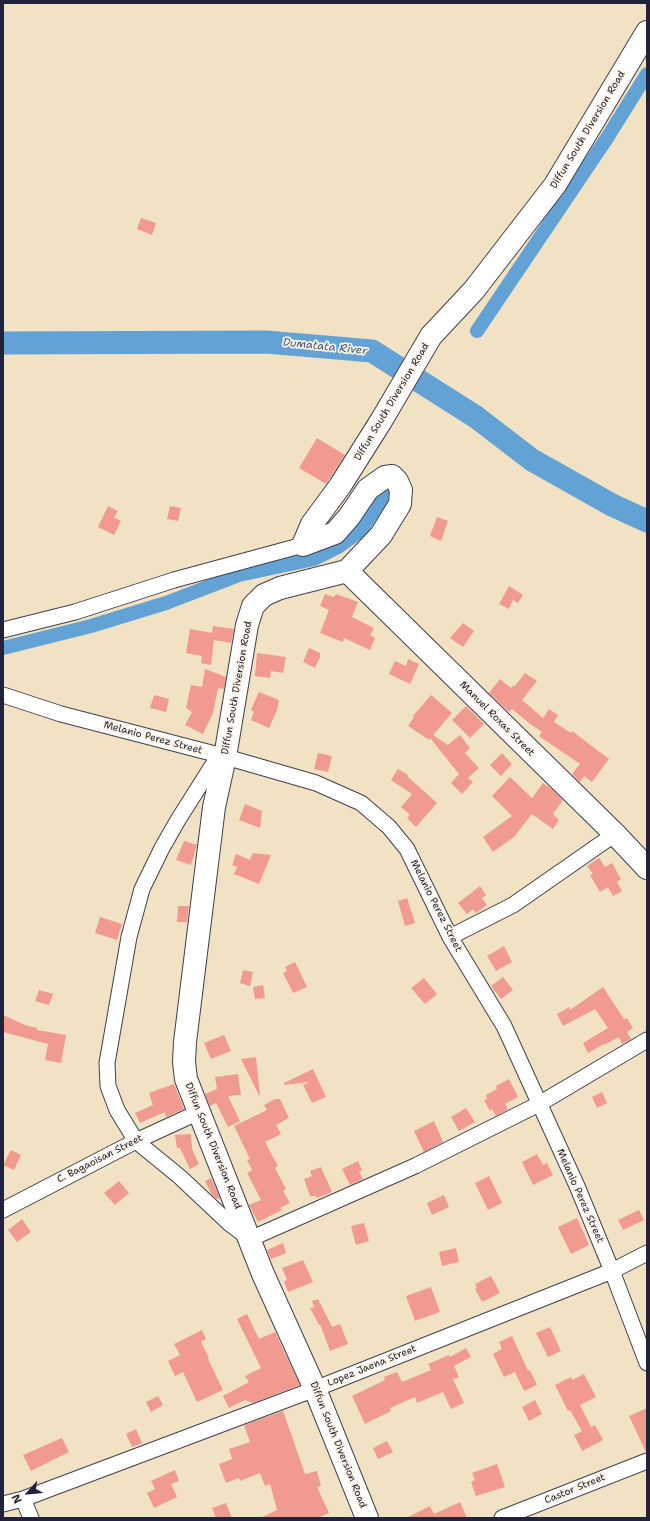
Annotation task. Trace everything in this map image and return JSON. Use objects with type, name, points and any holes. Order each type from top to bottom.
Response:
[{"type":"street","name":"Diffun South Diversion Road","points":[[303,545],[312,524],[340,486],[382,421],[431,336],[474,290],[555,185],[647,32]]},
{"type":"street","points":[[3,630],[75,612],[174,580],[303,545],[335,533],[349,517],[368,489],[385,477],[392,476],[397,481],[401,490],[400,504],[381,535],[346,571]]},
{"type":"street","name":"Diffun South Diversion Road","points":[[346,571],[280,588],[264,595],[253,606],[247,625],[222,756],[214,807],[185,1042],[184,1062],[186,1079],[263,1274],[315,1389],[367,1518]]},
{"type":"street","name":"Manuel Roxas Street","points":[[346,571],[647,868]]},
{"type":"street","name":"Melanio Perez Street","points":[[3,695],[61,714],[222,756],[316,783],[361,803],[389,826],[407,849],[450,937],[504,1026],[577,1186],[612,1271],[647,1363]]},
{"type":"street","points":[[222,756],[178,820],[162,848],[142,889],[129,937],[107,1064],[108,1086],[117,1110],[136,1141],[180,1177],[230,1224],[250,1239],[416,1166],[539,1104],[647,1040]]},
{"type":"street","points":[[450,937],[513,904],[614,834]]},
{"type":"street","name":"C. Bagaoisan Street","points":[[3,1210],[136,1141],[199,1112]]},
{"type":"street","name":"Lopez Jaena Street","points":[[3,1504],[23,1499],[315,1389],[612,1271],[647,1253]]},
{"type":"street","name":"Castor Street","points":[[502,1518],[647,1461]]},
{"type":"street","points":[[23,1499],[31,1518]]},
{"type":"building","points":[[141,218],[156,223],[152,235],[137,229]]},
{"type":"building","points":[[317,438],[345,455],[326,484],[299,468]]},
{"type":"building","points":[[108,506],[118,511],[114,518],[121,521],[114,535],[98,527]]},
{"type":"building","points":[[170,506],[181,508],[178,521],[167,519]]},
{"type":"building","points":[[437,517],[448,521],[441,541],[430,536]]},
{"type":"building","points":[[509,586],[523,595],[518,603],[513,600],[509,609],[499,604]]},
{"type":"building","points":[[325,594],[334,597],[336,594],[358,602],[352,617],[374,628],[370,635],[375,638],[370,650],[344,638],[343,642],[320,633],[329,610],[320,606]]},
{"type":"building","points":[[463,623],[474,631],[463,647],[450,638]]},
{"type":"building","points":[[213,626],[234,629],[231,643],[214,640],[211,665],[201,663],[202,656],[186,653],[190,629],[212,633]]},
{"type":"building","points":[[309,648],[320,653],[320,657],[315,668],[303,662]]},
{"type":"building","points":[[257,653],[286,657],[283,673],[271,671],[270,678],[255,676]]},
{"type":"building","points":[[408,659],[419,664],[410,684],[389,674],[395,661],[406,666]]},
{"type":"building","points":[[205,669],[226,677],[224,689],[218,688],[213,713],[203,734],[185,725],[192,712],[186,708],[191,685],[202,687]]},
{"type":"building","points":[[525,673],[537,681],[522,700],[543,718],[549,709],[558,715],[554,722],[571,733],[572,731],[609,759],[592,782],[584,776],[580,782],[572,774],[580,764],[539,736],[542,732],[512,709],[509,712],[489,693],[500,679],[511,688],[514,685],[515,686]]},
{"type":"building","points":[[259,692],[279,700],[277,710],[269,728],[251,720],[254,712],[251,710]]},
{"type":"building","points":[[154,695],[169,699],[166,712],[150,708]]},
{"type":"building","points":[[431,695],[452,713],[433,735],[448,745],[460,735],[470,748],[465,753],[479,768],[468,778],[473,782],[462,794],[451,783],[459,774],[430,738],[429,740],[408,726],[414,717],[413,716]]},
{"type":"building","points":[[466,706],[484,724],[470,738],[452,720]]},
{"type":"building","points":[[318,753],[332,756],[328,772],[314,769]]},
{"type":"building","points":[[502,753],[512,764],[501,776],[490,765]]},
{"type":"building","points":[[398,769],[408,775],[407,776],[437,803],[416,827],[407,818],[410,815],[401,807],[412,794],[391,780]]},
{"type":"building","points":[[510,777],[532,798],[543,783],[552,789],[563,800],[553,814],[559,820],[553,829],[532,814],[514,837],[493,852],[483,837],[512,816],[492,796]]},
{"type":"building","points":[[245,804],[262,811],[260,828],[239,820]]},
{"type":"building","points":[[184,841],[197,845],[191,865],[176,860]]},
{"type":"building","points":[[253,853],[271,855],[259,884],[234,874],[237,867],[232,865],[236,854],[250,860]]},
{"type":"building","points":[[599,858],[605,867],[612,863],[621,879],[617,882],[622,891],[613,896],[608,887],[600,892],[590,875],[593,874],[587,866]]},
{"type":"building","points":[[480,886],[486,895],[482,898],[487,905],[476,913],[473,909],[467,914],[458,903]]},
{"type":"building","points":[[407,898],[415,923],[405,926],[398,901]]},
{"type":"building","points":[[178,906],[189,906],[187,922],[177,922]]},
{"type":"building","points":[[100,917],[122,924],[117,940],[95,933]]},
{"type":"building","points":[[504,946],[512,962],[496,971],[487,956]]},
{"type":"building","points":[[295,962],[307,987],[293,993],[283,973],[287,971],[285,967]]},
{"type":"building","points":[[243,970],[253,972],[250,986],[240,983]]},
{"type":"building","points":[[503,977],[513,990],[501,999],[491,986]]},
{"type":"building","points":[[424,978],[437,994],[425,1004],[411,988]]},
{"type":"building","points":[[263,985],[265,998],[255,999],[253,987]]},
{"type":"building","points":[[603,987],[624,1019],[627,1018],[633,1028],[627,1032],[631,1039],[622,1044],[619,1037],[588,1053],[583,1043],[608,1028],[595,1009],[563,1026],[557,1014],[569,1007],[570,1010]]},
{"type":"building","points":[[39,990],[53,994],[49,1005],[35,1001]]},
{"type":"building","points":[[3,1015],[25,1025],[37,1028],[37,1030],[66,1035],[61,1063],[45,1060],[48,1044],[3,1032]]},
{"type":"building","points":[[224,1035],[231,1051],[211,1059],[204,1043]]},
{"type":"building","points":[[256,1057],[260,1095],[241,1059]]},
{"type":"building","points":[[313,1069],[326,1097],[312,1103],[303,1085],[309,1082],[284,1085],[284,1083]]},
{"type":"building","points":[[238,1074],[241,1095],[228,1096],[240,1121],[228,1127],[216,1103],[210,1106],[205,1094],[217,1089],[215,1077]]},
{"type":"building","points":[[509,1079],[518,1097],[505,1104],[508,1109],[496,1116],[492,1109],[490,1111],[484,1100],[487,1099],[486,1095],[497,1089],[496,1086]]},
{"type":"building","points":[[174,1084],[184,1109],[166,1117],[165,1112],[140,1123],[135,1113],[153,1105],[149,1093]]},
{"type":"building","points":[[602,1092],[607,1103],[597,1108],[592,1097]]},
{"type":"building","points":[[275,1099],[280,1099],[289,1118],[276,1125],[281,1134],[265,1142],[278,1166],[275,1168],[286,1189],[283,1191],[290,1203],[280,1208],[282,1210],[258,1222],[249,1205],[261,1200],[247,1173],[252,1170],[247,1160],[250,1159],[234,1126],[267,1110],[264,1105]]},
{"type":"building","points":[[466,1108],[475,1122],[459,1131],[451,1117]]},
{"type":"building","points":[[434,1121],[443,1142],[424,1152],[414,1131]]},
{"type":"building","points":[[191,1134],[192,1149],[199,1164],[190,1169],[180,1148],[177,1148],[175,1135]]},
{"type":"building","points":[[11,1150],[21,1155],[14,1170],[3,1165]]},
{"type":"building","points":[[537,1154],[543,1165],[547,1163],[553,1175],[533,1185],[522,1162]]},
{"type":"building","points":[[358,1161],[362,1170],[359,1172],[363,1179],[350,1185],[342,1169]]},
{"type":"building","points":[[321,1167],[332,1192],[317,1198],[316,1196],[310,1196],[304,1179],[312,1176],[310,1171]]},
{"type":"building","points":[[489,1176],[502,1203],[488,1210],[475,1183]]},
{"type":"building","points":[[211,1178],[220,1198],[217,1199],[212,1195],[205,1181]]},
{"type":"building","points":[[119,1181],[129,1193],[115,1205],[104,1193]]},
{"type":"building","points":[[444,1195],[449,1207],[432,1215],[427,1203]]},
{"type":"building","points":[[639,1210],[644,1220],[623,1230],[618,1220]]},
{"type":"building","points":[[577,1218],[589,1245],[571,1254],[558,1227]]},
{"type":"building","points":[[22,1219],[31,1232],[17,1242],[8,1230]]},
{"type":"building","points":[[364,1223],[369,1241],[356,1245],[351,1226]]},
{"type":"building","points":[[283,1243],[286,1253],[271,1259],[267,1250]]},
{"type":"building","points":[[456,1248],[459,1262],[442,1266],[439,1252]]},
{"type":"building","points":[[303,1260],[313,1282],[288,1292],[284,1281],[287,1280],[282,1268]]},
{"type":"building","points":[[491,1276],[500,1293],[482,1302],[475,1289],[477,1288],[475,1284]]},
{"type":"building","points":[[431,1287],[440,1312],[415,1321],[406,1296]]},
{"type":"building","points":[[318,1299],[332,1327],[340,1324],[348,1344],[330,1351],[320,1324],[319,1325],[310,1308],[314,1307],[312,1301]]},
{"type":"building","points":[[247,1314],[259,1339],[275,1332],[300,1385],[253,1403],[245,1400],[229,1408],[223,1396],[249,1382],[245,1376],[261,1368],[237,1319]]},
{"type":"building","points":[[550,1327],[561,1351],[548,1357],[536,1333]]},
{"type":"building","points":[[202,1330],[206,1339],[201,1342],[223,1390],[197,1402],[183,1372],[175,1376],[168,1361],[180,1355],[174,1344]]},
{"type":"building","points":[[512,1336],[528,1371],[530,1370],[537,1385],[524,1391],[515,1372],[504,1377],[493,1354],[502,1349],[499,1342]]},
{"type":"building","points":[[466,1348],[471,1357],[454,1366],[459,1377],[453,1379],[464,1403],[451,1409],[443,1392],[417,1403],[415,1397],[390,1408],[391,1411],[365,1424],[352,1396],[385,1380],[384,1377],[397,1372],[402,1382],[431,1370],[428,1364],[449,1355],[450,1357]]},
{"type":"building","points":[[584,1374],[596,1397],[580,1405],[591,1427],[595,1425],[603,1440],[582,1451],[574,1435],[582,1431],[570,1410],[568,1411],[555,1385],[571,1377],[572,1380]]},
{"type":"building","points":[[158,1396],[163,1405],[151,1412],[146,1402]]},
{"type":"building","points":[[535,1400],[542,1414],[529,1421],[522,1407]]},
{"type":"building","points":[[647,1408],[647,1452],[646,1452],[629,1416]]},
{"type":"building","points":[[283,1411],[305,1474],[317,1471],[321,1486],[317,1487],[329,1513],[318,1518],[260,1518],[277,1510],[270,1484],[265,1486],[260,1473],[240,1481],[239,1478],[226,1483],[219,1464],[232,1459],[229,1449],[250,1442],[244,1425]]},
{"type":"building","points":[[136,1429],[142,1443],[132,1447],[126,1434]]},
{"type":"building","points":[[62,1438],[69,1452],[31,1471],[23,1455]]},
{"type":"building","points":[[387,1441],[393,1452],[378,1459],[373,1448]]},
{"type":"building","points":[[497,1464],[505,1487],[476,1496],[471,1482],[475,1480],[472,1473]]},
{"type":"building","points":[[175,1470],[179,1481],[171,1484],[177,1497],[154,1508],[147,1493],[155,1489],[151,1481]]},
{"type":"building","points":[[460,1502],[467,1518],[406,1518],[430,1506],[434,1514]]},
{"type":"building","points":[[226,1503],[232,1518],[216,1518],[212,1508]]},
{"type":"waterway","points":[[477,331],[607,138],[647,74]]},
{"type":"waterway","name":"Dumatata River","points":[[3,343],[266,342],[372,351],[476,417],[532,460],[612,505],[647,521]]},
{"type":"waterway","points":[[3,648],[91,626],[166,603],[239,575],[314,559],[338,547],[360,531],[389,489]]}]
